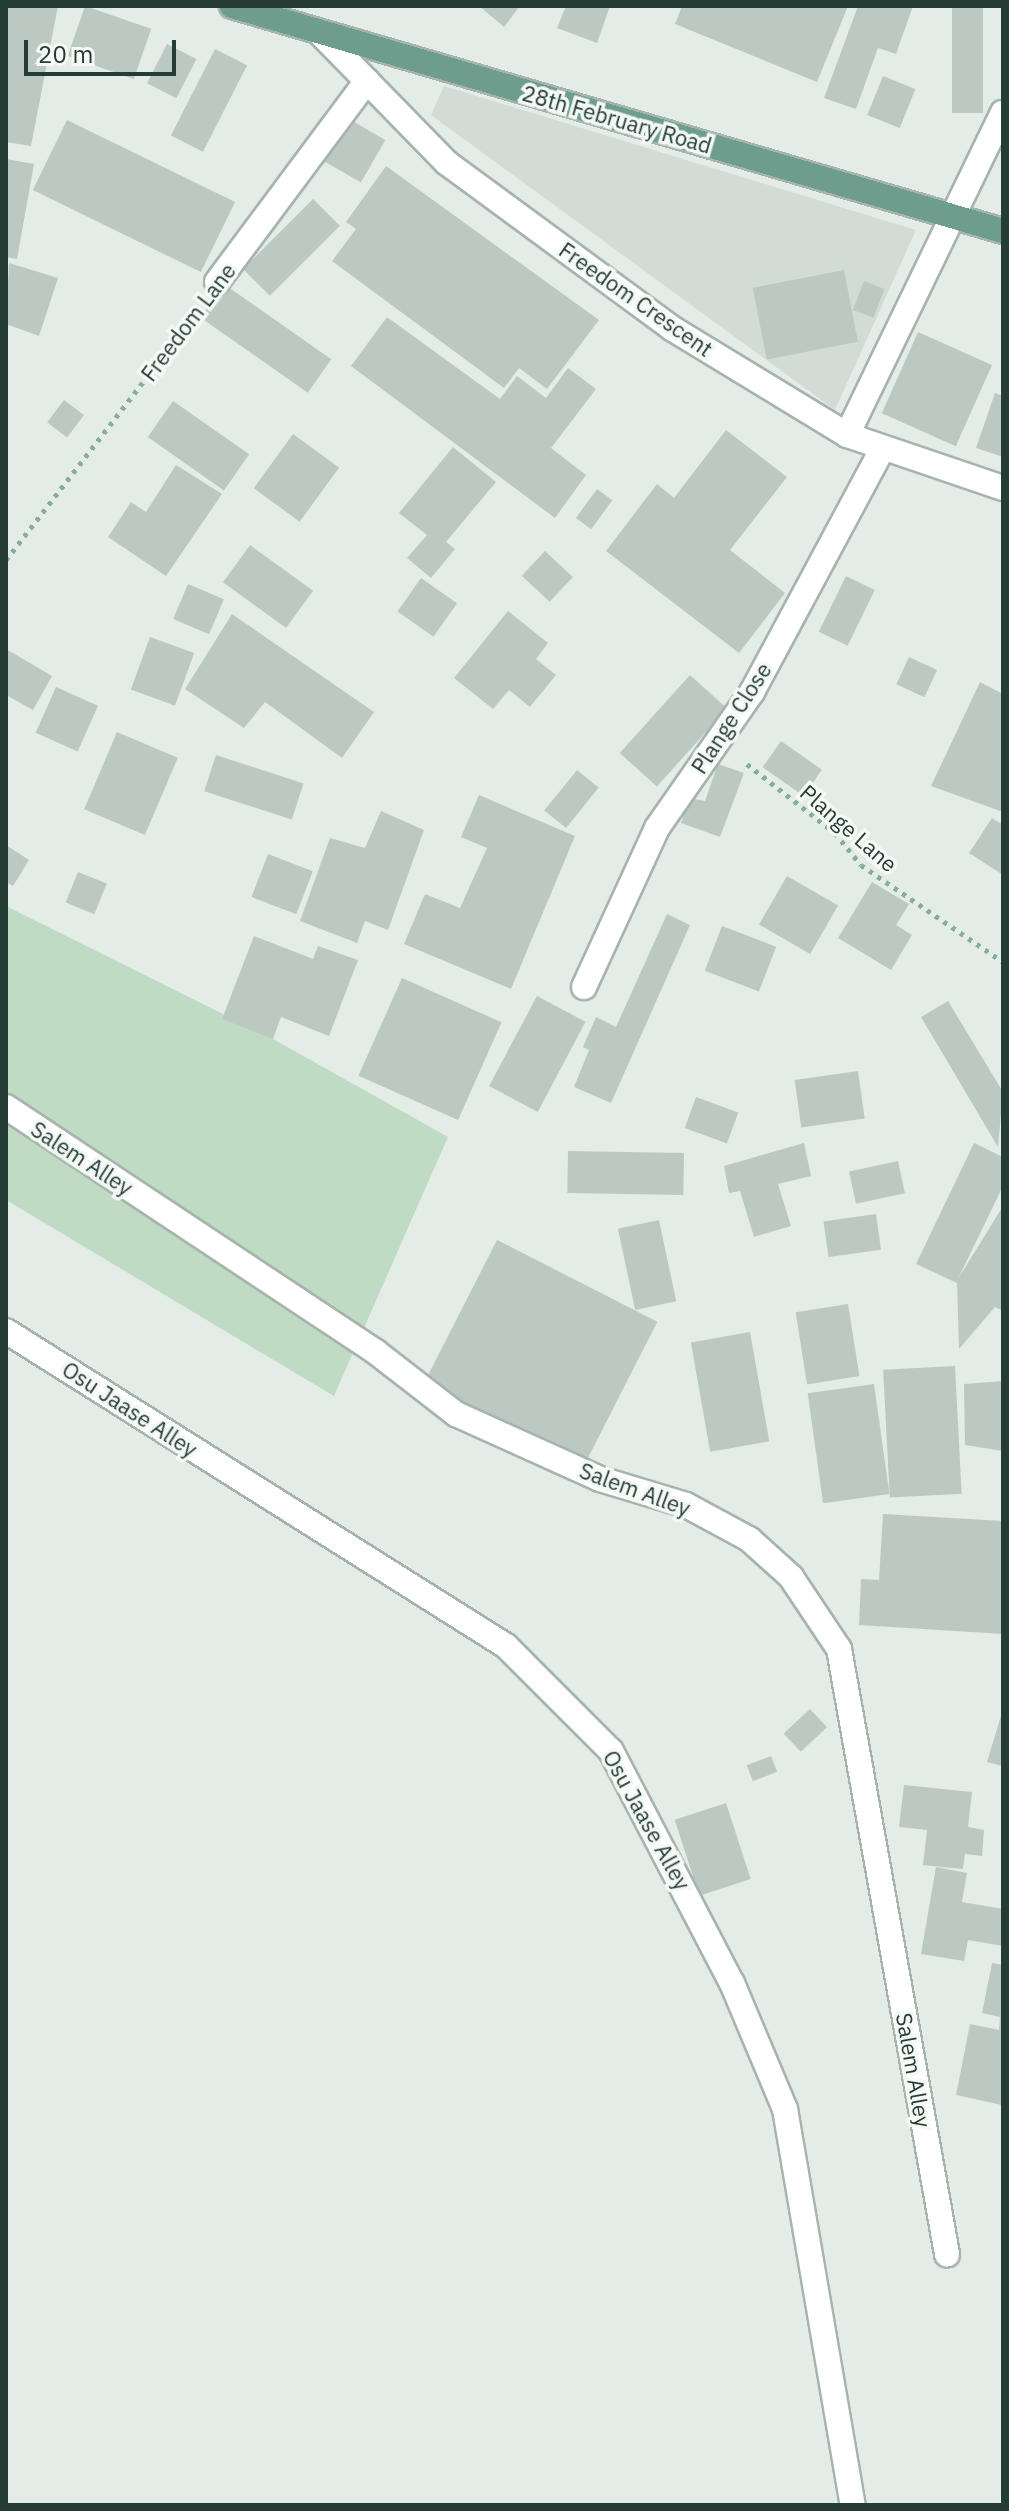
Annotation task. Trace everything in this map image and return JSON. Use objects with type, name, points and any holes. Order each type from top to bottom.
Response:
[{"type":"main road","name":"28th February Road","points":[[232,6],[1003,231]]},
{"type":"street","name":"Freedom Crescent","points":[[319,32],[460,172],[673,329],[847,435],[882,450],[1003,488]]},
{"type":"street","name":"Freedom Lane","points":[[217,282],[367,81]]},
{"type":"street","points":[[847,435],[1003,113]]},
{"type":"street","name":"Plange Close","points":[[584,987],[657,828],[718,740],[882,450]]},
{"type":"street","name":"Salem Alley","points":[[6,1107],[376,1352],[456,1414],[600,1479],[686,1505],[749,1539],[791,1577],[839,1649],[947,2254]]},
{"type":"street","name":"Osu Jaase Alley","points":[[6,1331],[506,1646],[611,1751],[732,1983],[785,2109],[853,2505]]},
{"type":"path","name":"Freedom Lane","points":[[6,560],[217,282]]},
{"type":"path","name":"Plange Lane","points":[[718,740],[835,833],[861,865],[1003,962]]},
{"type":"shaded area","points":[[444,86],[916,230],[835,410],[431,115]]},
{"type":"green space","points":[[6,906],[273,1039],[448,1137],[334,1396],[6,1200]]},
{"type":"building","points":[[6,6],[58,6],[31,146],[6,142]]},
{"type":"building","points":[[85,6],[151,29],[134,79],[68,56]]},
{"type":"building","points":[[479,6],[520,6],[504,27]]},
{"type":"building","points":[[566,6],[610,6],[597,43],[557,28]]},
{"type":"building","points":[[682,6],[848,6],[817,82],[675,24]]},
{"type":"building","points":[[858,6],[913,6],[896,54],[878,48],[856,109],[824,98]]},
{"type":"building","points":[[952,6],[983,6],[983,113],[952,113]]},
{"type":"building","points":[[167,44],[196,59],[176,98],[147,83]]},
{"type":"building","points":[[215,49],[247,65],[203,152],[171,135]]},
{"type":"building","points":[[883,76],[915,89],[900,128],[867,115]]},
{"type":"building","points":[[349,119],[385,140],[361,182],[324,161]]},
{"type":"building","points":[[67,120],[235,202],[201,272],[33,190]]},
{"type":"building","points":[[6,159],[34,164],[17,259],[6,257]]},
{"type":"building","points":[[386,166],[599,320],[547,389],[519,368],[504,388],[332,261],[356,229],[346,222]]},
{"type":"building","points":[[313,199],[340,226],[270,296],[243,269]]},
{"type":"building","points":[[9,263],[58,278],[39,336],[6,324]]},
{"type":"building","points":[[844,270],[858,342],[767,359],[753,288]]},
{"type":"building","points":[[864,281],[885,289],[873,318],[853,310]]},
{"type":"building","points":[[224,284],[331,359],[308,393],[200,318]]},
{"type":"building","points":[[387,317],[500,399],[517,376],[546,398],[568,368],[596,389],[551,448],[586,475],[555,518],[351,366]]},
{"type":"building","points":[[918,332],[992,365],[956,446],[882,413]]},
{"type":"building","points":[[995,393],[1003,396],[1003,457],[976,448]]},
{"type":"building","points":[[64,400],[84,415],[67,437],[47,422]]},
{"type":"building","points":[[173,401],[249,454],[224,490],[148,437]]},
{"type":"building","points":[[726,430],[787,477],[730,550],[785,593],[739,653],[606,551],[657,484],[674,498]]},
{"type":"building","points":[[293,434],[339,468],[300,522],[254,488]]},
{"type":"building","points":[[453,447],[496,482],[446,542],[455,549],[431,578],[407,558],[427,535],[399,513]]},
{"type":"building","points":[[176,465],[222,494],[166,576],[108,537],[131,502],[146,512]]},
{"type":"building","points":[[597,489],[612,500],[591,529],[576,518]]},
{"type":"building","points":[[250,545],[313,591],[286,628],[223,582]]},
{"type":"building","points":[[545,551],[573,577],[550,602],[522,576]]},
{"type":"building","points":[[846,576],[875,590],[848,646],[819,632]]},
{"type":"building","points":[[421,578],[457,603],[434,637],[397,612]]},
{"type":"building","points":[[188,584],[224,599],[209,634],[173,619]]},
{"type":"building","points":[[508,611],[548,643],[536,659],[556,675],[530,707],[509,690],[493,709],[454,678]]},
{"type":"building","points":[[232,614],[374,712],[342,758],[265,702],[244,728],[185,689]]},
{"type":"building","points":[[150,637],[194,653],[175,706],[131,690]]},
{"type":"building","points":[[6,649],[52,676],[33,710],[6,695]]},
{"type":"building","points":[[909,657],[937,670],[924,697],[896,684]]},
{"type":"building","points":[[690,675],[727,708],[657,786],[620,753]]},
{"type":"building","points":[[980,682],[1003,694],[1003,812],[931,786]]},
{"type":"building","points":[[56,687],[98,706],[78,751],[36,733]]},
{"type":"building","points":[[117,732],[178,758],[145,835],[84,809]]},
{"type":"building","points":[[781,741],[822,770],[804,796],[763,767]]},
{"type":"building","points":[[216,755],[303,783],[292,820],[204,791]]},
{"type":"building","points":[[718,764],[744,773],[720,837],[681,823],[689,798],[705,801]]},
{"type":"building","points":[[577,770],[599,788],[566,828],[544,810]]},
{"type":"building","points":[[479,795],[575,836],[511,989],[404,944],[425,894],[460,908],[487,848],[461,837]]},
{"type":"building","points":[[381,811],[424,830],[388,930],[365,921],[357,943],[300,921],[330,838],[365,848]]},
{"type":"building","points":[[992,818],[1003,825],[1003,875],[969,853]]},
{"type":"building","points":[[6,845],[29,860],[13,886],[6,882]]},
{"type":"building","points":[[268,854],[313,871],[296,914],[252,897]]},
{"type":"building","points":[[78,872],[107,884],[94,914],[66,903]]},
{"type":"building","points":[[787,876],[838,906],[810,954],[759,924]]},
{"type":"building","points":[[872,882],[909,904],[896,925],[912,935],[891,970],[838,938]]},
{"type":"building","points":[[667,914],[690,925],[611,1103],[574,1087],[589,1050],[583,1047],[596,1017],[616,1027]]},
{"type":"building","points":[[722,926],[776,947],[759,992],[705,971]]},
{"type":"building","points":[[254,936],[313,959],[318,946],[358,960],[329,1036],[281,1017],[273,1039],[222,1019]]},
{"type":"building","points":[[402,978],[502,1022],[458,1120],[358,1076]]},
{"type":"building","points":[[537,996],[586,1022],[538,1112],[489,1086]]},
{"type":"building","points":[[948,1001],[1003,1092],[998,1147],[921,1017]]},
{"type":"building","points":[[858,1071],[865,1119],[801,1127],[795,1080]]},
{"type":"building","points":[[696,1097],[738,1112],[727,1143],[685,1128]]},
{"type":"building","points":[[804,1143],[811,1176],[778,1184],[791,1226],[754,1237],[740,1191],[729,1193],[724,1166]]},
{"type":"building","points":[[974,1143],[1003,1157],[1003,1186],[958,1279],[1003,1206],[1003,1311],[995,1307],[959,1349],[957,1283],[916,1264]]},
{"type":"building","points":[[568,1151],[684,1153],[683,1195],[567,1193]]},
{"type":"building","points":[[898,1161],[905,1193],[856,1204],[849,1171]]},
{"type":"building","points":[[876,1214],[881,1250],[829,1257],[824,1221]]},
{"type":"building","points":[[659,1220],[676,1301],[635,1310],[618,1229]]},
{"type":"building","points":[[497,1240],[657,1322],[584,1466],[423,1384]]},
{"type":"building","points":[[848,1304],[859,1376],[807,1384],[796,1312]]},
{"type":"building","points":[[750,1332],[769,1441],[710,1452],[691,1342]]},
{"type":"building","points":[[955,1366],[962,1494],[890,1498],[883,1370]]},
{"type":"building","points":[[1003,1381],[1003,1451],[965,1445],[964,1384]]},
{"type":"building","points":[[874,1384],[889,1494],[823,1503],[808,1393]]},
{"type":"building","points":[[883,1514],[1003,1521],[1003,1634],[859,1625],[861,1579],[879,1580]]},
{"type":"building","points":[[810,1709],[827,1727],[801,1752],[784,1734]]},
{"type":"building","points":[[1003,1709],[1003,1766],[987,1762]]},
{"type":"building","points":[[771,1756],[777,1772],[753,1781],[747,1765]]},
{"type":"building","points":[[904,1785],[972,1792],[968,1827],[984,1830],[982,1856],[965,1854],[963,1869],[923,1865],[927,1830],[899,1827]]},
{"type":"building","points":[[726,1803],[751,1879],[699,1896],[675,1820]]},
{"type":"building","points":[[936,1867],[967,1873],[962,1902],[1003,1909],[1003,1946],[968,1940],[964,1961],[921,1954]]},
{"type":"building","points":[[992,1963],[1003,1965],[1002,2105],[956,2095],[970,2024],[999,2030],[1000,2017],[982,2013]]}]
